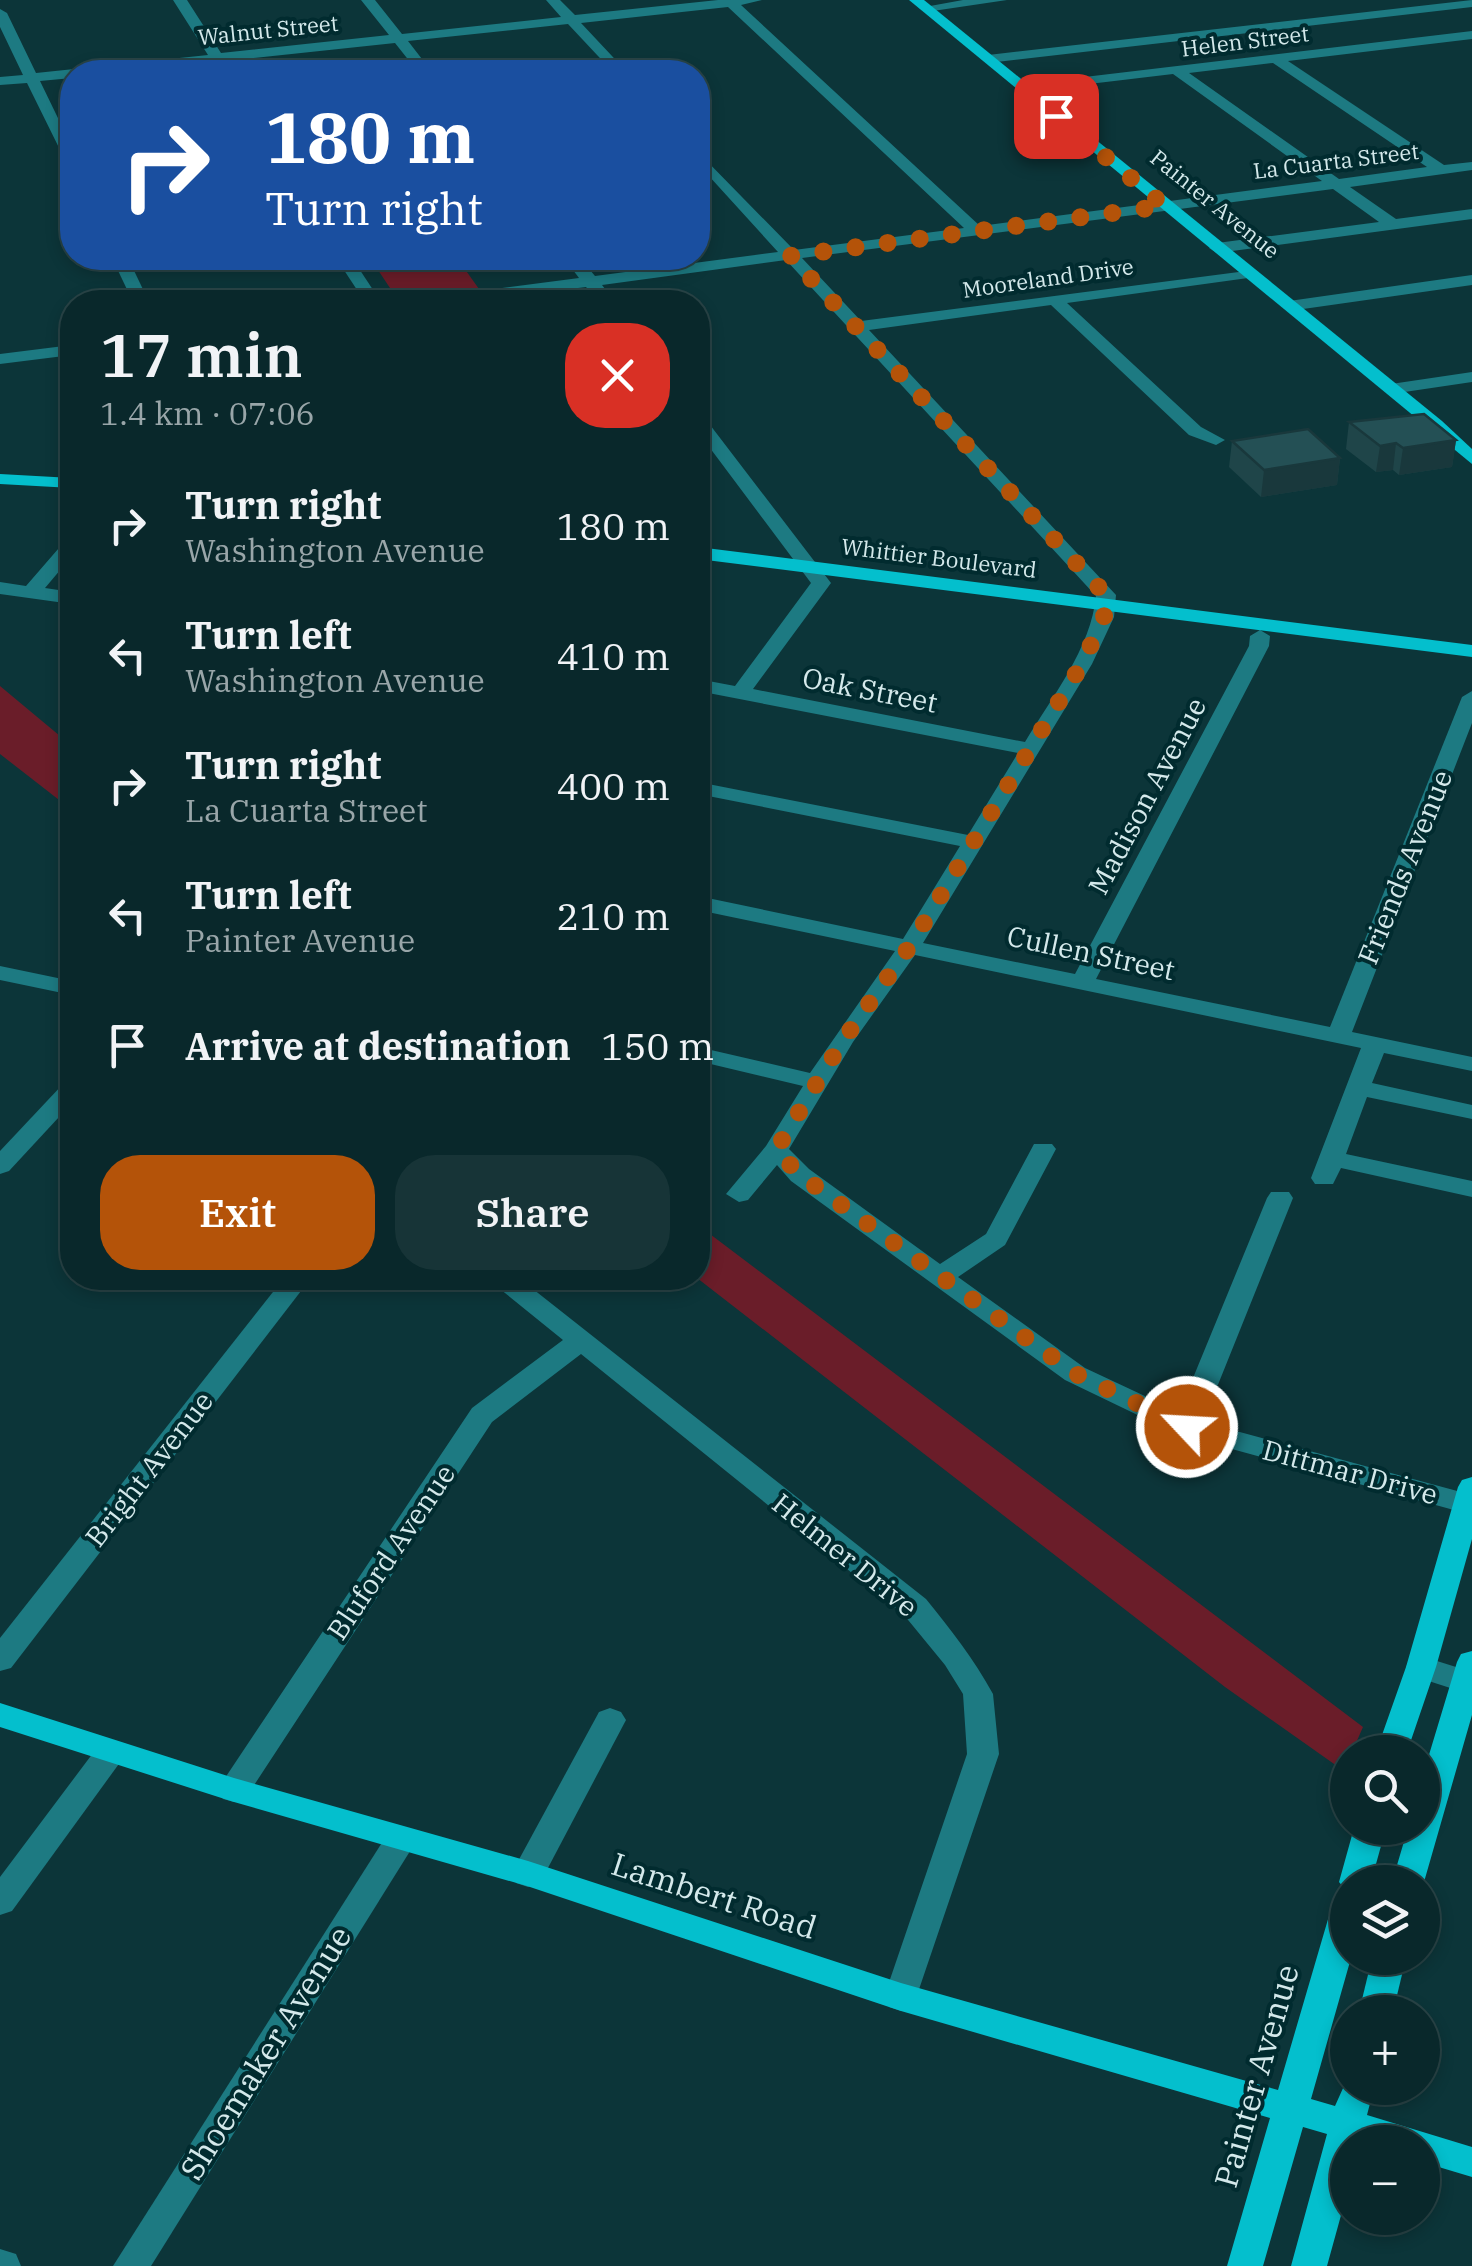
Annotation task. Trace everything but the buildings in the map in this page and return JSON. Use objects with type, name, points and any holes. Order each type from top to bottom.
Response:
[{"type":"main road","name":"Painter Avenue","points":[[921,4],[1472,459]]},
{"type":"main road","points":[[0,468],[29,478]]},
{"type":"main road","points":[[0,479],[60,482]]},
{"type":"main road","name":"Whittier Boulevard","points":[[710,555],[815,575]]},
{"type":"main road","name":"Whittier Boulevard","points":[[710,569],[815,575],[1472,650]]},
{"type":"main road","name":"Whittier Boulevard","points":[[1105,610],[1260,636],[1458,661],[1472,658]]},
{"type":"main road","points":[[1398,1735],[1470,1499]]},
{"type":"main road","points":[[1413,1865],[1470,1676]]},
{"type":"main road","name":"Lambert Road","points":[[0,1715],[110,1753],[528,1874],[900,1997],[1348,2125]]},
{"type":"main road","name":"Painter Avenue","points":[[1244,2266],[1330,1969]]},
{"type":"main road","points":[[1348,2125],[1353,2105]]},
{"type":"main road","points":[[1440,2152],[1472,2162]]},
{"type":"main road","points":[[1309,2266],[1330,2190]]},
{"type":"street","points":[[180,0],[218,58]]},
{"type":"street","points":[[368,0],[415,60]]},
{"type":"street","points":[[552,0],[609,60]]},
{"type":"street","name":"Walnut Street","points":[[199,60],[755,0]]},
{"type":"street","points":[[921,4],[1000,0]]},
{"type":"street","points":[[731,2],[978,231]]},
{"type":"street","points":[[988,59],[1472,3]]},
{"type":"street","points":[[0,13],[60,136]]},
{"type":"street","name":"Helen Street","points":[[1022,88],[1472,35]]},
{"type":"street","points":[[1275,58],[1461,170]]},
{"type":"street","points":[[1176,70],[1394,224]]},
{"type":"street","points":[[0,82],[60,75]]},
{"type":"street","points":[[710,169],[1106,595],[1105,610],[1082,664],[1031,749],[910,946],[776,1150],[739,1194]]},
{"type":"street","name":"La Cuarta Street","points":[[710,267],[1461,170]]},
{"type":"street","points":[[1217,248],[1472,214]]},
{"type":"street","points":[[582,270],[598,290]]},
{"type":"street","name":"La Cuarta Street","points":[[528,290],[683,270]]},
{"type":"street","name":"Mooreland Drive","points":[[855,327],[1248,273]]},
{"type":"street","points":[[1289,306],[1472,280]]},
{"type":"street","points":[[1056,300],[1195,431],[1216,440]]},
{"type":"street","points":[[0,360],[60,352]]},
{"type":"street","points":[[1391,389],[1472,377]]},
{"type":"street","points":[[710,437],[815,575],[740,694]]},
{"type":"street","points":[[31,592],[60,559]]},
{"type":"street","points":[[0,588],[60,596]]},
{"type":"street","name":"Madison Avenue","points":[[1083,982],[1259,646],[1260,636]]},
{"type":"street","name":"Oak Street","points":[[710,688],[1031,749]]},
{"type":"street","name":"Friends Avenue","points":[[1338,1036],[1472,697]]},
{"type":"street","points":[[710,790],[972,842]]},
{"type":"street","name":"Cullen Street","points":[[710,905],[1472,1064]]},
{"type":"street","points":[[0,973],[60,986]]},
{"type":"street","points":[[1374,1044],[1328,1168],[1472,1189]]},
{"type":"street","points":[[710,1057],[818,1082]]},
{"type":"street","points":[[1359,1088],[1472,1112]]},
{"type":"street","points":[[0,1166],[60,1101]]},
{"type":"street","points":[[940,1276],[996,1239],[1043,1148]]},
{"type":"street","name":"Dittmar Drive","points":[[776,1150],[800,1175],[1076,1374],[1187,1427],[1470,1499]]},
{"type":"street","points":[[1187,1427],[1280,1198]]},
{"type":"street","name":"Bright Avenue","points":[[0,1660],[289,1290]]},
{"type":"street","name":"Helmer Drive","points":[[517,1290],[915,1608],[956,1658],[978,1694],[982,1754],[900,1997]]},
{"type":"street","name":"Bluford Avenue","points":[[234,1790],[482,1416],[579,1342]]},
{"type":"street","points":[[1421,1667],[1470,1676]]},
{"type":"street","points":[[528,1874],[610,1720]]},
{"type":"street","points":[[0,1902],[110,1753]]},
{"type":"street","name":"Shoemaker Avenue","points":[[131,2266],[400,1840]]},
{"type":"shaded area","points":[[378,270],[466,270],[479,289],[472,290],[391,290]]},
{"type":"shaded area","points":[[0,686],[60,736],[60,801],[0,754]]},
{"type":"shaded area","points":[[710,1234],[1363,1727],[1359,1735],[1330,1735],[1330,1761],[1225,1687],[710,1288]]},
{"type":"route","points":[[1056,116],[1165,206],[790,256],[1106,595],[1104,617],[1082,664],[910,946],[842,1042],[776,1150],[800,1175],[1076,1374],[1187,1427]]}]
